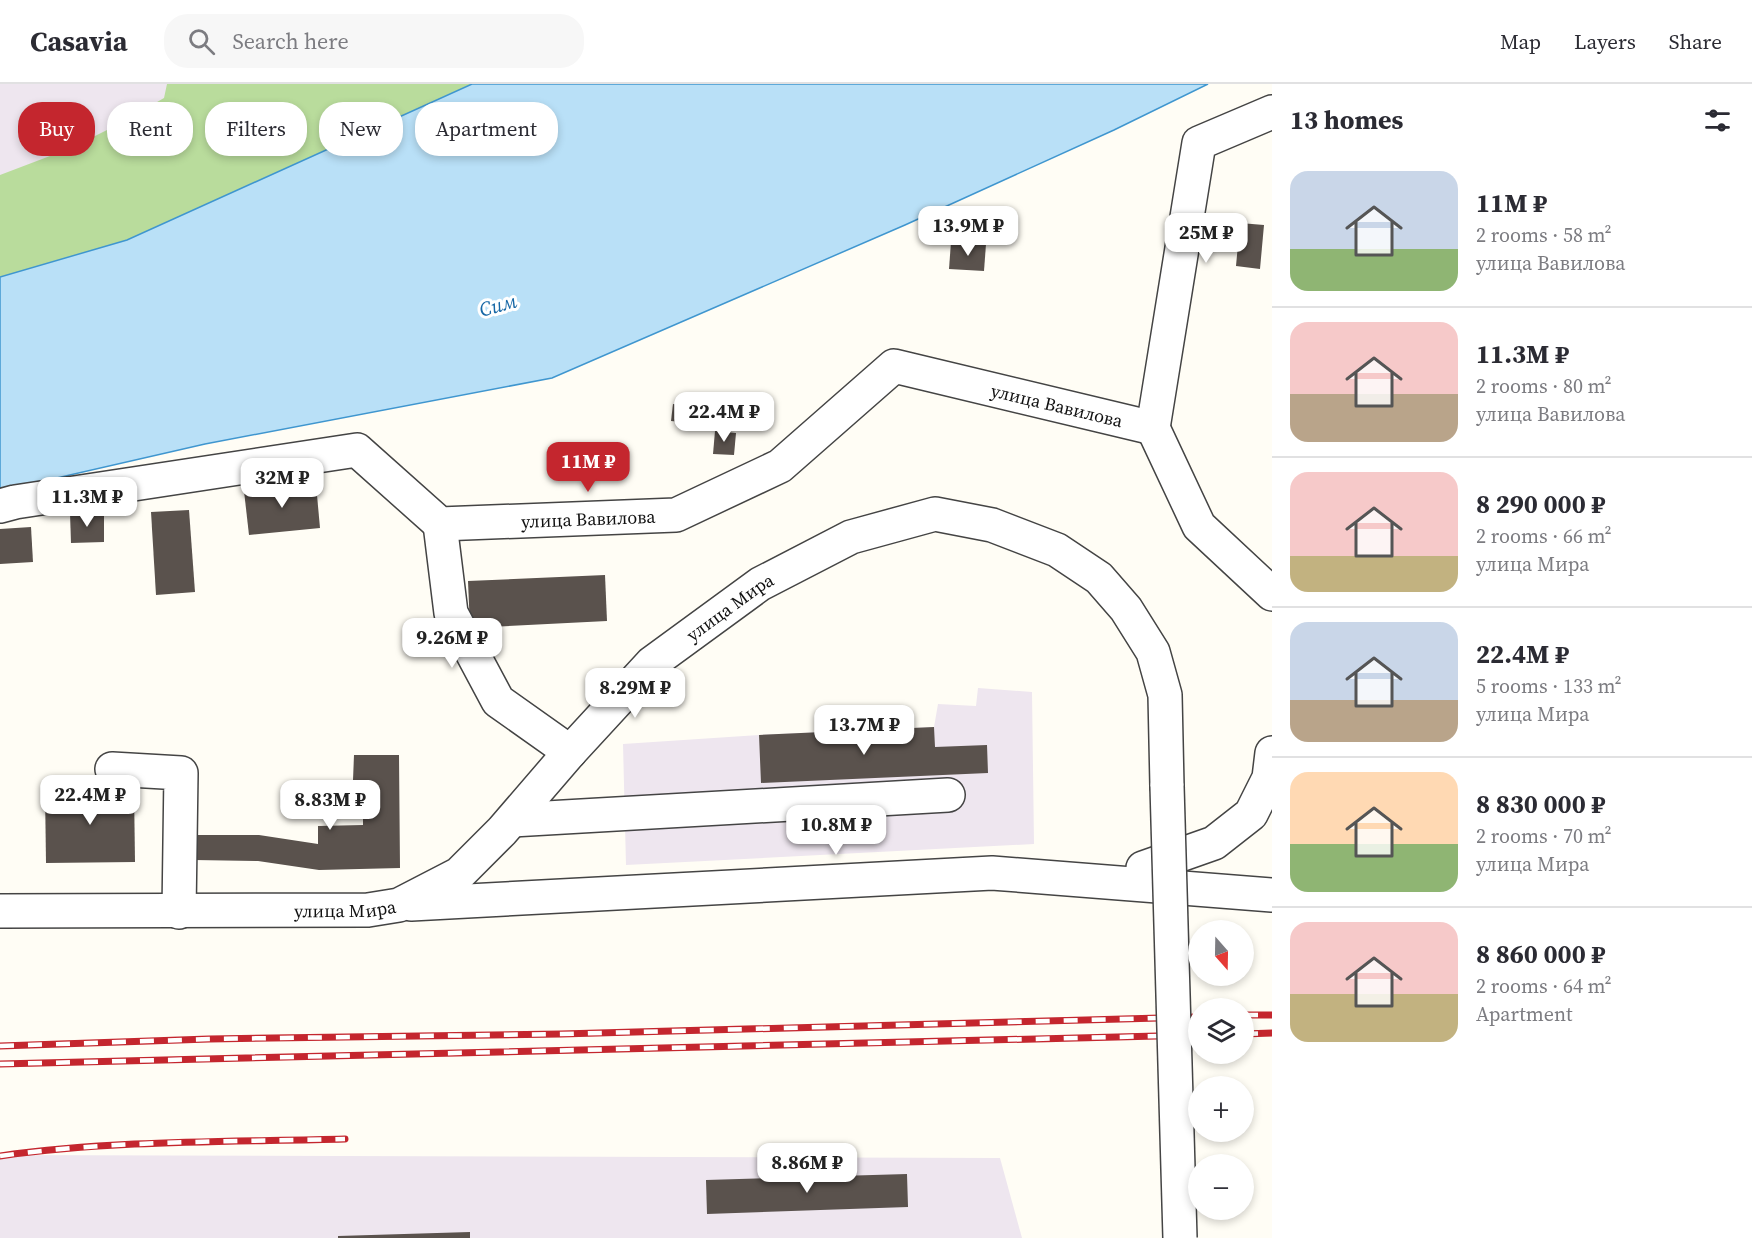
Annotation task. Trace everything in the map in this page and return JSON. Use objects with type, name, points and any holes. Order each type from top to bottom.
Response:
[{"type":"street","points":[[1272,112],[1199,143],[1153,428],[1199,526],[1272,594]]},
{"type":"street","name":"улица Вавилова","points":[[440,524],[675,515],[780,466],[894,366],[1153,428]]},
{"type":"street","points":[[0,506],[357,450],[440,524],[451,613],[498,701],[570,752]]},
{"type":"street","name":"улица Мира","points":[[0,911],[368,910],[399,905],[459,874],[512,820],[570,752],[652,663],[760,584],[851,537],[935,514],[992,525],[1057,550],[1099,578],[1126,609],[1153,652],[1165,695],[1180,1238]]},
{"type":"street","points":[[1102,882],[1214,843],[1251,814],[1269,778],[1272,753]]},
{"type":"street","points":[[112,769],[181,773],[179,912]]},
{"type":"street","points":[[512,820],[948,795]]},
{"type":"street","points":[[399,905],[992,873],[1272,895]]},
{"type":"shaded area","points":[[0,84],[200,84],[174,102],[107,102],[107,138],[95,143],[95,102],[18,102],[18,156],[60,156],[0,178]]},
{"type":"shaded area","points":[[978,688],[1032,692],[1034,844],[626,865],[623,744],[934,727],[938,704],[976,706]]},
{"type":"shaded area","points":[[0,1155],[1000,1158],[1022,1238],[0,1238]]},
{"type":"green space","points":[[167,84],[472,84],[432,102],[415,102],[415,110],[403,115],[403,102],[319,102],[319,153],[127,240],[0,277],[0,175],[50,156],[95,156],[95,136],[107,130],[107,156],[193,156],[193,102],[157,102],[164,98]]},
{"type":"water","name":"Сим","points":[[472,84],[1208,84],[1114,130],[905,225],[552,378],[205,444],[0,491],[0,277],[127,240],[319,153],[319,156],[403,156],[403,115],[415,110],[415,156],[558,156],[558,102],[432,102]]},
{"type":"building","points":[[1240,223],[1264,225],[1260,269],[1236,266]]},
{"type":"building","points":[[951,242],[986,244],[984,271],[949,269]]},
{"type":"building","points":[[673,404],[702,407],[701,424],[671,421]]},
{"type":"building","points":[[715,431],[736,433],[734,455],[713,454]]},
{"type":"building","points":[[316,484],[320,528],[249,535],[244,491]]},
{"type":"building","points":[[189,510],[195,592],[156,595],[151,512]]},
{"type":"building","points":[[70,513],[104,513],[104,542],[71,543]]},
{"type":"building","points":[[31,527],[33,562],[0,564],[0,529]]},
{"type":"building","points":[[605,575],[607,621],[470,628],[468,581]]},
{"type":"building","points":[[934,727],[935,747],[987,745],[988,773],[761,783],[759,735]]},
{"type":"building","points":[[354,755],[399,755],[400,868],[319,870],[258,861],[194,860],[194,835],[259,835],[318,844],[318,826],[363,825],[363,780],[353,780]]},
{"type":"building","points":[[134,789],[135,862],[46,863],[45,790]]},
{"type":"building","points":[[907,1174],[908,1207],[707,1214],[706,1180]]},
{"type":"building","points":[[470,1232],[470,1238],[338,1238],[338,1236]]},
{"type":"railway","points":[[1254,1015],[1272,1015]]},
{"type":"railway","points":[[0,1046],[209,1039],[561,1034],[1188,1017]]},
{"type":"railway","points":[[1254,1034],[1272,1033]]},
{"type":"railway","points":[[0,1064],[1188,1035]]},
{"type":"railway","points":[[0,1156],[129,1144],[345,1139]]}]
